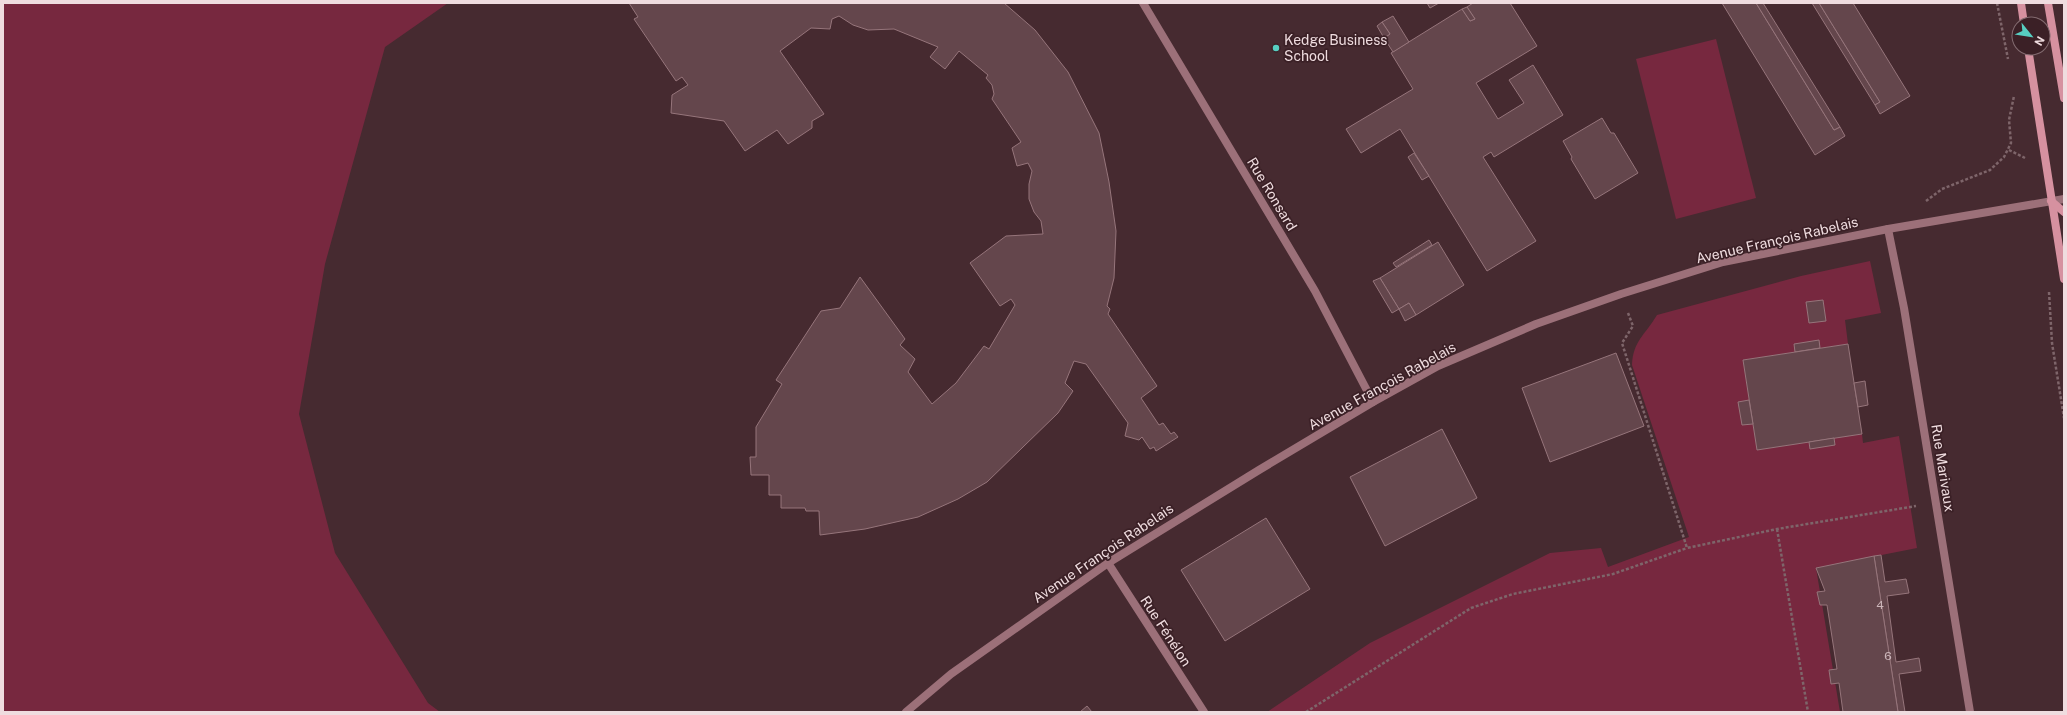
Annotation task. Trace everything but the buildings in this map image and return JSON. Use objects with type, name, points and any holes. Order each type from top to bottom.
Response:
[{"type":"main road","points":[[2021,3],[2023,16]]},
{"type":"main road","points":[[2048,3],[2064,98]]},
{"type":"main road","points":[[2029,56],[2064,279]]},
{"type":"main road","points":[[2051,201],[2064,212]]},
{"type":"street","name":"Rue Ronsard","points":[[1143,3],[1315,291],[1372,402]]},
{"type":"street","name":"Avenue François Rabelais","points":[[906,712],[951,674],[1108,563],[1372,402],[1438,366],[1536,324],[1621,294],[1724,262],[1888,229],[2064,199]]},
{"type":"street","name":"Rue Marivaux","points":[[1888,229],[1904,308],[1970,712]]},
{"type":"street","name":"Rue Fénélon","points":[[1108,563],[1204,712]]},
{"type":"path","points":[[1924,202],[1942,189],[1990,170],[2009,150],[2011,143],[2009,120],[2015,89]]},
{"type":"path","points":[[2009,150],[2030,160]]},
{"type":"path","points":[[2048,290],[2052,343],[2064,418]]},
{"type":"path","points":[[1621,294],[1633,326],[1622,343],[1688,548]]},
{"type":"path","points":[[1306,712],[1471,608],[1514,594],[1613,574],[1688,548],[1777,529],[1936,503]]},
{"type":"path","points":[[1777,529],[1808,712]]},
{"type":"shaded area","points":[[3,3],[448,3],[385,47],[325,264],[299,414],[335,553],[428,703],[440,712],[3,712]]},
{"type":"shaded area","points":[[1716,39],[1756,198],[1676,219],[1636,59]]},
{"type":"shaded area","points":[[1870,261],[1881,313],[1845,320],[1848,344],[1743,360],[1757,450],[1809,442],[1835,445],[1834,438],[1862,434],[1863,443],[1899,436],[1917,548],[1816,568],[1840,712],[1267,712],[1370,643],[1550,553],[1601,548],[1608,567],[1689,537],[1632,365],[1635,350],[1640,338],[1657,315],[1801,276]]},
{"type":"place","name":"Kedge Business School","points":[[1276,48]]}]
